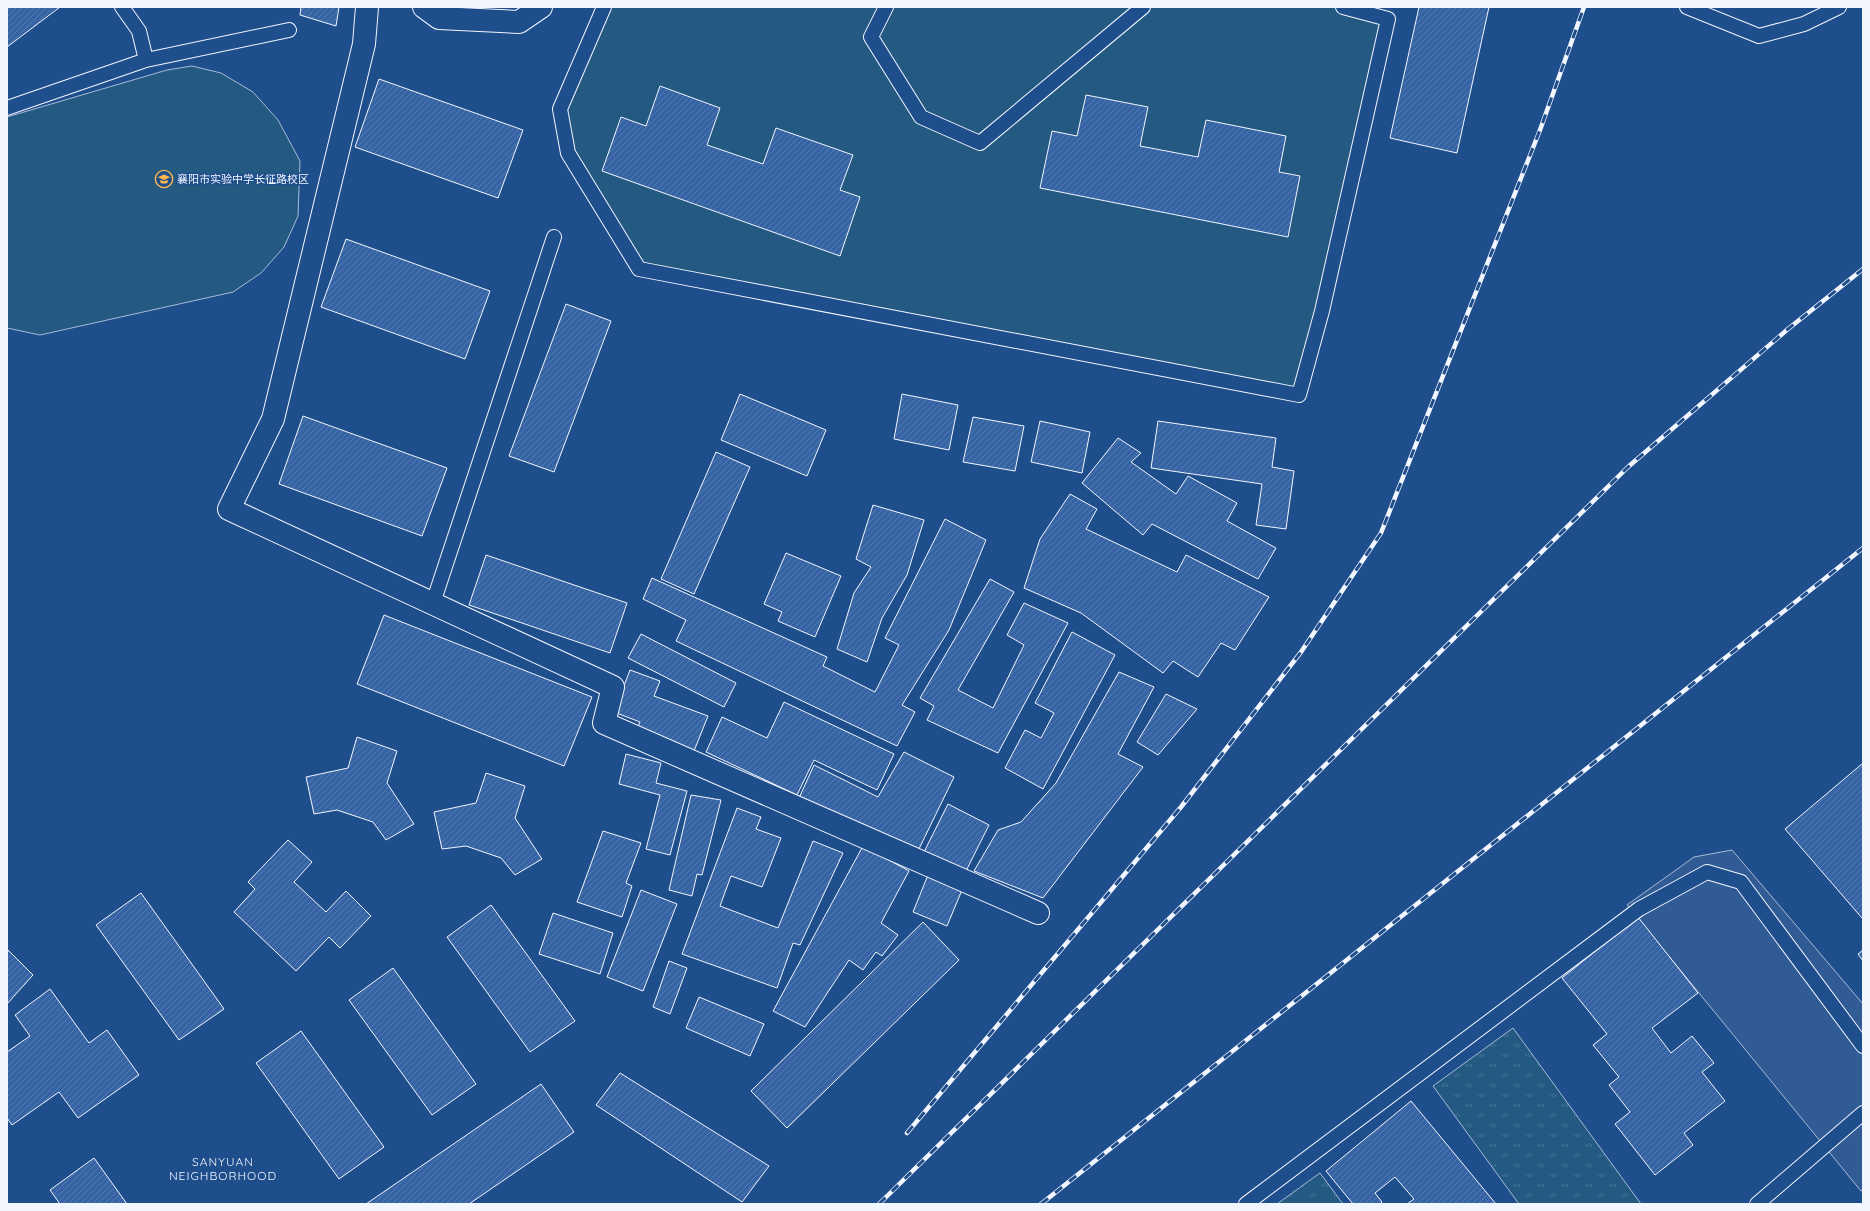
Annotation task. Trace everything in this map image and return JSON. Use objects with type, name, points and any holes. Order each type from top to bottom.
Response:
[{"type":"street","points":[[367,7],[364,44],[273,419],[229,509],[613,687],[604,723],[1038,913]]},
{"type":"street","points":[[424,7],[439,18],[519,22],[541,7]]},
{"type":"lane","points":[[122,7],[140,31],[146,60]]},
{"type":"lane","points":[[604,7],[560,109],[568,153],[639,269],[1300,394],[1322,311],[1388,18],[1343,7]]},
{"type":"lane","points":[[886,7],[871,37],[921,117],[980,143],[1143,7]]},
{"type":"lane","points":[[1687,7],[1759,36],[1804,24],[1839,7]]},
{"type":"lane","points":[[7,108],[146,60],[289,30]]},
{"type":"lane","points":[[433,603],[554,237]]},
{"type":"lane","points":[[1246,1204],[1639,909],[1707,872],[1742,882],[1863,1046]]},
{"type":"lane","points":[[1756,1204],[1863,1113]]},
{"type":"green space","points":[[604,7],[1343,7],[1388,19],[1299,395],[639,269],[568,153],[560,109]]},
{"type":"green space","points":[[192,66],[221,73],[253,92],[278,120],[300,161],[298,216],[284,247],[261,273],[233,292],[40,335],[7,328],[7,117],[167,70]]},
{"type":"green space","points":[[1513,1028],[1641,1204],[1519,1204],[1433,1086]]},
{"type":"green space","points":[[1320,1173],[1343,1204],[1277,1204]]},
{"type":"shaded area","points":[[1732,850],[1863,1004],[1863,1190],[1861,1191],[1627,905],[1694,857]]},
{"type":"building","points":[[7,7],[60,7],[7,47]]},
{"type":"building","points":[[301,7],[339,7],[336,26],[300,15]]},
{"type":"building","points":[[1419,7],[1489,7],[1457,153],[1390,138]]},
{"type":"building","points":[[379,79],[523,130],[498,198],[355,147]]},
{"type":"building","points":[[660,86],[720,108],[707,145],[763,164],[776,128],[853,155],[840,190],[860,197],[840,256],[602,171],[621,117],[646,126]]},
{"type":"building","points":[[1086,95],[1148,107],[1140,146],[1198,157],[1206,120],[1286,136],[1279,172],[1300,176],[1288,237],[1040,188],[1052,131],[1077,136]]},
{"type":"building","points":[[346,239],[490,291],[465,359],[321,307]]},
{"type":"building","points":[[566,304],[611,321],[554,472],[509,456]]},
{"type":"building","points":[[740,394],[826,430],[807,476],[721,440]]},
{"type":"building","points":[[902,394],[958,405],[949,450],[894,439]]},
{"type":"building","points":[[303,416],[447,468],[422,536],[279,484]]},
{"type":"building","points":[[973,417],[1024,426],[1015,471],[963,462]]},
{"type":"building","points":[[1040,421],[1090,432],[1082,473],[1031,462]]},
{"type":"building","points":[[1158,421],[1276,438],[1272,467],[1294,471],[1286,529],[1256,525],[1262,484],[1151,468]]},
{"type":"building","points":[[1118,438],[1141,453],[1131,462],[1176,494],[1188,476],[1237,503],[1227,521],[1276,548],[1258,579],[1152,524],[1143,535],[1082,483]]},
{"type":"building","points":[[716,452],[750,467],[694,594],[661,579]]},
{"type":"building","points":[[1070,494],[1097,509],[1086,529],[1177,572],[1186,555],[1269,597],[1235,650],[1221,643],[1198,677],[1173,661],[1163,673],[1081,613],[1024,588],[1040,539]]},
{"type":"building","points":[[873,505],[924,520],[907,575],[882,618],[867,662],[837,649],[854,593],[871,567],[856,559]]},
{"type":"building","points":[[945,519],[986,540],[949,630],[902,705],[915,712],[897,746],[676,641],[686,620],[643,599],[652,578],[827,657],[823,666],[875,692],[899,645],[885,638]]},
{"type":"building","points":[[786,553],[841,576],[815,637],[778,621],[782,612],[764,604]]},
{"type":"building","points":[[486,555],[627,603],[610,653],[469,605]]},
{"type":"building","points":[[990,579],[1014,592],[958,690],[993,708],[1024,645],[1007,635],[1024,603],[1068,623],[998,753],[927,720],[934,706],[920,698]]},
{"type":"building","points":[[384,615],[592,697],[564,766],[357,684]]},
{"type":"building","points":[[1072,632],[1115,655],[1043,789],[1005,768],[1025,730],[1041,738],[1054,713],[1035,703]]},
{"type":"building","points":[[641,634],[736,683],[724,707],[628,658]]},
{"type":"building","points":[[630,670],[660,681],[654,696],[708,716],[694,751],[637,729],[640,722],[614,712]]},
{"type":"building","points":[[1119,672],[1154,687],[1118,754],[1143,767],[1043,898],[974,871],[998,830],[1021,822],[1056,783]]},
{"type":"building","points":[[1166,694],[1197,709],[1158,755],[1137,742]]},
{"type":"building","points":[[784,702],[894,754],[877,790],[814,760],[797,795],[706,752],[722,717],[767,738]]},
{"type":"building","points":[[357,737],[397,751],[387,783],[414,824],[386,840],[373,822],[337,810],[314,814],[306,777],[348,768]]},
{"type":"building","points":[[904,752],[954,777],[917,853],[799,798],[814,765],[878,797]]},
{"type":"building","points":[[626,754],[661,763],[656,783],[687,791],[670,855],[646,849],[660,795],[619,784]]},
{"type":"building","points":[[1863,763],[1863,917],[1862,918],[1785,829]]},
{"type":"building","points":[[486,773],[525,786],[515,818],[542,859],[515,875],[501,858],[466,846],[442,849],[434,812],[476,803]]},
{"type":"building","points":[[691,795],[721,800],[702,875],[697,874],[692,896],[669,890]]},
{"type":"building","points":[[948,804],[989,825],[965,873],[924,852]]},
{"type":"building","points":[[737,808],[761,817],[756,829],[781,838],[762,887],[731,876],[720,906],[778,928],[813,841],[843,853],[800,945],[793,943],[777,988],[682,954]]},
{"type":"building","points":[[603,831],[641,843],[626,883],[632,886],[622,917],[577,902]]},
{"type":"building","points":[[288,840],[312,862],[294,882],[326,912],[346,891],[371,916],[340,948],[329,937],[296,971],[234,912],[255,889],[248,882]]},
{"type":"building","points":[[863,846],[909,871],[881,923],[898,935],[882,956],[876,952],[863,970],[849,960],[805,1027],[773,1011]]},
{"type":"building","points":[[928,875],[962,890],[947,926],[913,912]]},
{"type":"building","points":[[641,890],[677,904],[643,991],[607,977]]},
{"type":"building","points":[[141,893],[224,1009],[179,1040],[96,925]]},
{"type":"building","points":[[491,905],[575,1021],[530,1052],[447,937]]},
{"type":"building","points":[[553,913],[613,933],[600,974],[539,954]]},
{"type":"building","points":[[1638,917],[1698,993],[1652,1028],[1671,1053],[1692,1036],[1714,1063],[1702,1072],[1725,1101],[1684,1133],[1693,1145],[1655,1175],[1615,1124],[1630,1112],[1609,1085],[1619,1077],[1593,1045],[1607,1034],[1562,978]]},
{"type":"building","points":[[923,922],[959,960],[787,1128],[751,1091]]},
{"type":"building","points":[[7,949],[33,975],[7,1004]]},
{"type":"building","points":[[1863,950],[1863,961],[1858,954]]},
{"type":"building","points":[[669,961],[687,968],[670,1014],[653,1007]]},
{"type":"building","points":[[393,968],[476,1084],[432,1115],[349,1000]]},
{"type":"building","points":[[50,989],[89,1043],[107,1030],[139,1075],[78,1118],[59,1092],[12,1125],[7,1118],[7,1052],[30,1036],[15,1015]]},
{"type":"building","points":[[699,997],[764,1024],[750,1056],[686,1028]]},
{"type":"building","points":[[301,1031],[384,1147],[339,1179],[256,1063]]},
{"type":"building","points":[[620,1073],[769,1166],[742,1202],[596,1105]]},
{"type":"building","points":[[541,1084],[574,1132],[469,1204],[366,1204]]},
{"type":"building","points":[[1411,1101],[1496,1204],[1407,1204],[1414,1199],[1395,1177],[1375,1193],[1382,1202],[1380,1204],[1353,1204],[1326,1171]]},
{"type":"building","points":[[94,1158],[127,1204],[60,1204],[50,1190]]},
{"type":"railway","points":[[907,1133],[1181,807],[1301,652],[1381,533],[1540,130],[1584,7]]},
{"type":"railway","points":[[879,1204],[1628,467],[1788,329],[1863,269]]},
{"type":"railway","points":[[1041,1204],[1863,548]]},
{"type":"place","name":"襄阳市实验中学长征路校区","points":[[164,179]]},
{"type":"district","name":"SANYUAN NEIGHBORHOOD","points":[[223,1168]]}]
